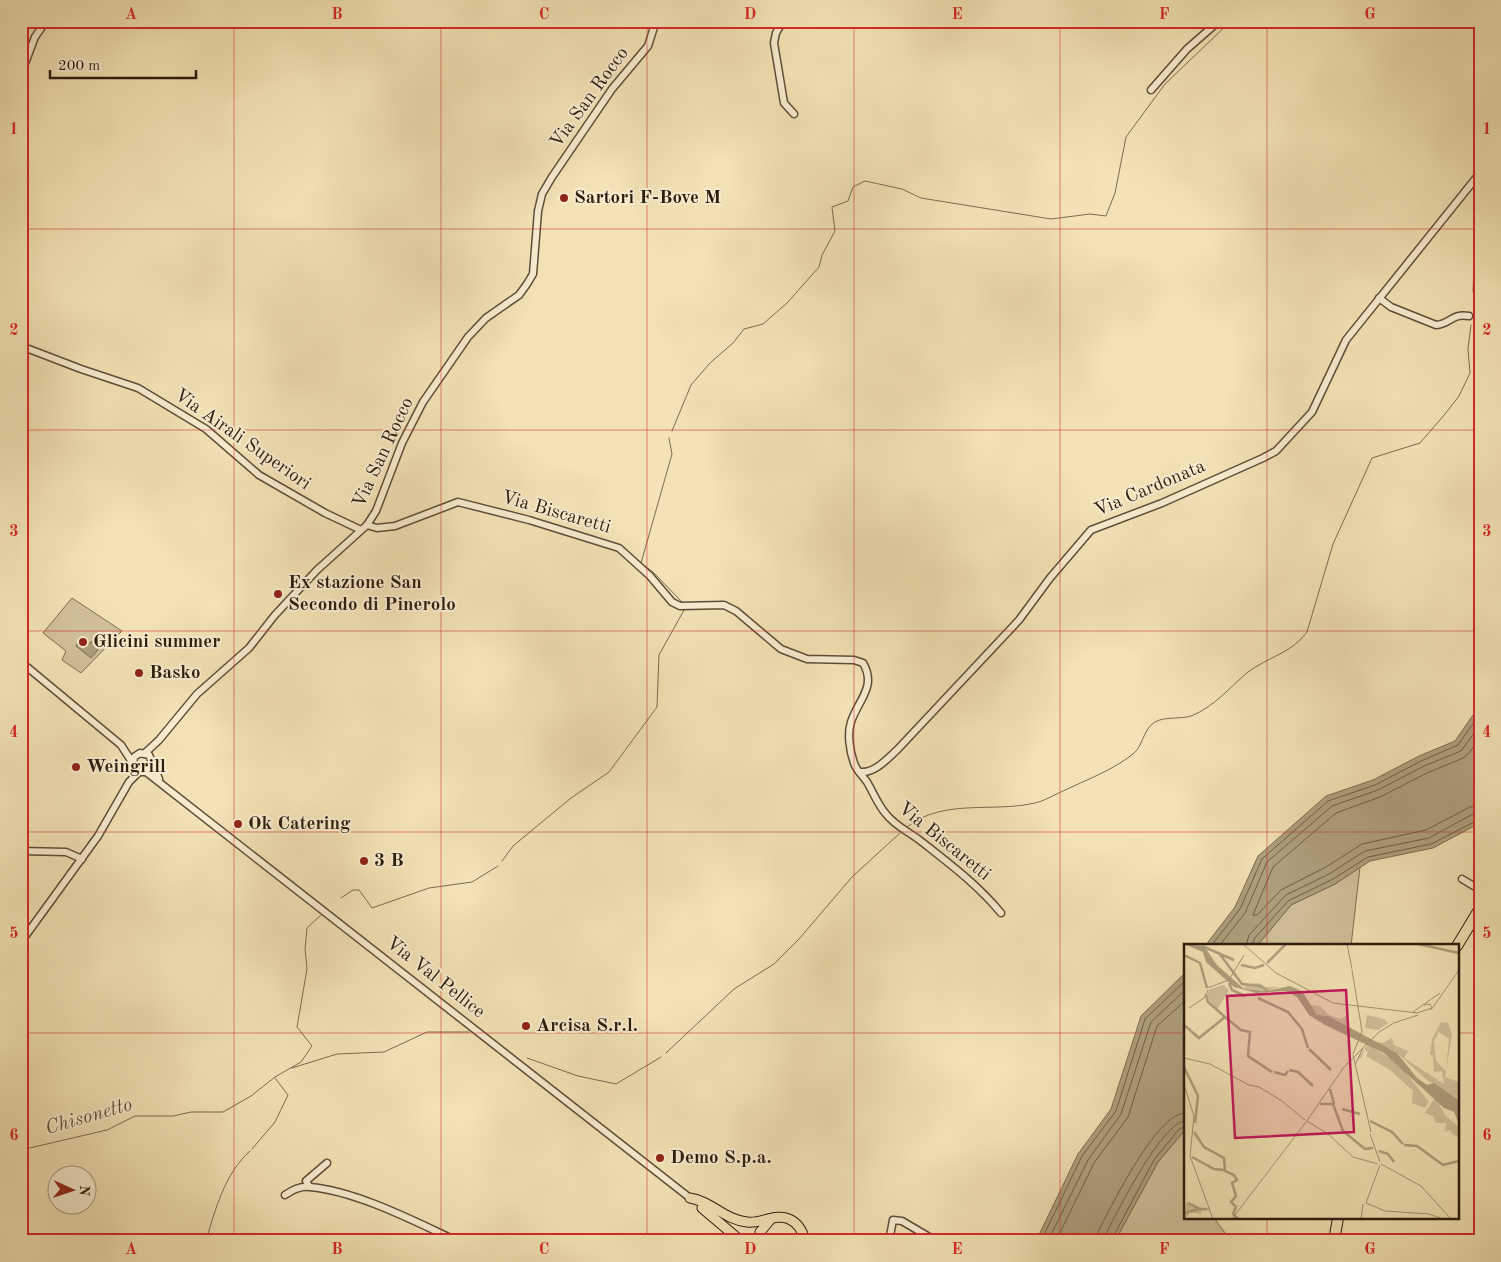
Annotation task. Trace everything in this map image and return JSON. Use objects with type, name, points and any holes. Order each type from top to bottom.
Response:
[{"type":"highway","points":[[1458,944],[1480,908]]},
{"type":"highway","points":[[1458,952],[1480,918]]},
{"type":"highway","points":[[1334,1241],[1338,1220]]},
{"type":"highway","points":[[1339,1241],[1343,1220]]},
{"type":"main road","points":[[690,1198],[698,1200],[734,1220],[749,1223],[780,1217],[789,1219],[799,1227],[805,1241]]},
{"type":"main road","points":[[690,1198],[741,1241]]},
{"type":"main road","points":[[760,1241],[760,1232],[772,1218]]},
{"type":"street","points":[[21,74],[35,36],[46,21]]},
{"type":"street","name":"Via San Rocco","points":[[132,764],[134,757],[159,740],[198,694],[249,648],[288,601],[364,528],[376,511],[402,443],[423,402],[468,337],[486,318],[519,295],[527,284],[532,274],[536,256],[538,211],[542,194],[612,89],[648,46],[656,21]]},
{"type":"street","points":[[783,21],[776,33],[774,43],[784,103],[794,114]]},
{"type":"street","points":[[1151,90],[1187,50],[1219,21]]},
{"type":"street","name":"Via Cardonata","points":[[861,772],[867,772],[876,767],[897,750],[1019,620],[1050,578],[1091,530],[1162,503],[1276,451],[1312,412],[1346,340],[1480,173]]},
{"type":"street","points":[[1379,298],[1392,307],[1436,326],[1454,315],[1468,316]]},
{"type":"street","name":"Via Airali Superiori","points":[[21,346],[80,369],[138,388],[206,429],[259,475],[324,513],[364,528]]},
{"type":"street","name":"Via Biscaretti","points":[[364,528],[395,526],[458,502],[520,518],[614,545],[650,576],[672,602],[680,606],[724,605],[736,612],[781,649],[807,659],[854,660],[863,663],[868,673],[868,684],[864,698],[850,724],[849,733],[855,766],[861,772],[885,814],[894,823],[920,840],[976,885],[1001,913]]},
{"type":"street","points":[[21,662],[121,745],[142,753],[152,763],[160,782]]},
{"type":"street","name":"Via San Rocco","points":[[152,763],[159,740]]},
{"type":"street","name":"Via Val Pellice","points":[[121,745],[132,764],[160,782],[690,1198]]},
{"type":"street","points":[[129,782],[152,763]]},
{"type":"street","points":[[21,942],[82,859],[129,782],[132,764]]},
{"type":"street","points":[[21,851],[66,852],[82,859]]},
{"type":"street","points":[[1462,879],[1477,888]]},
{"type":"street","points":[[309,1186],[306,1181],[327,1163]]},
{"type":"street","points":[[285,1195],[295,1188],[309,1186],[364,1200],[457,1241]]},
{"type":"street","points":[[889,1241],[893,1220],[902,1220],[936,1241]]},
{"type":"shaded area","name":"Glicini summer","points":[[72,598],[122,631],[81,673],[62,660],[66,651],[43,633]]},
{"type":"shaded area","points":[[1360,867],[1351,944],[1259,944],[1291,905],[1335,884]]},
{"type":"shaded area","points":[[1184,1131],[1184,1220],[1215,1220],[1231,1241],[1115,1241],[1158,1162]]},
{"type":"water","points":[[82,637],[90,643],[95,638],[102,645],[91,658],[76,646]]},
{"type":"water","points":[[1480,705],[1480,823],[1433,848],[1370,861],[1335,884],[1291,905],[1259,944],[1207,944],[1235,907],[1258,856],[1326,796],[1373,780],[1419,756],[1455,741]]},
{"type":"water","points":[[1184,974],[1184,1131],[1158,1162],[1115,1241],[1036,1241],[1078,1154],[1111,1109],[1141,1016]]},
{"type":"waterway","points":[[672,431],[691,385],[710,363],[733,343],[744,329],[763,324],[787,303],[819,267],[822,255],[835,231],[832,207],[848,201],[853,187],[865,181],[902,189],[921,198],[1051,219],[1090,214],[1106,216],[1115,193],[1126,137],[1165,84],[1231,21]]},
{"type":"waterway","points":[[1473,292],[1475,235],[1480,222]]},
{"type":"waterway","points":[[907,827],[921,818],[936,812],[952,809],[1019,806],[1038,802],[1099,774],[1133,754],[1148,728],[1155,722],[1191,716],[1199,712],[1214,702],[1248,672],[1287,650],[1301,639],[1307,632],[1333,544],[1372,458],[1420,443],[1459,396],[1470,373],[1468,349],[1471,325]]},
{"type":"waterway","points":[[669,438],[672,454],[641,563],[653,572],[683,603]]},
{"type":"waterway","points":[[502,861],[513,846],[571,798],[609,772],[657,707],[659,655],[684,610]]},
{"type":"waterway","points":[[666,1053],[734,989],[774,964],[799,939],[852,877],[900,833]]},
{"type":"waterway","points":[[341,898],[353,890],[359,890],[372,908],[429,888],[472,882],[498,866]]},
{"type":"waterway","name":"Chisonetto","points":[[21,1150],[107,1130],[135,1116],[173,1116],[191,1112],[223,1112],[251,1096],[275,1077],[301,1062],[312,1046],[297,1027],[307,969],[305,949],[307,928],[321,915]]},
{"type":"waterway","points":[[292,1068],[337,1054],[384,1052],[427,1032],[469,1032]]},
{"type":"waterway","points":[[527,1058],[578,1076],[616,1084],[661,1057]]},
{"type":"waterway","name":"Chisonetto","points":[[252,1149],[275,1122],[288,1095],[275,1078]]},
{"type":"waterway","name":"Chisonetto","points":[[206,1241],[217,1205],[227,1181],[241,1160],[250,1151]]},
{"type":"place","name":"Sartori F-Bove M","points":[[564,198]]},
{"type":"place","name":"Ex stazione San Secondo di Pinerolo","points":[[278,594]]},
{"type":"place","name":"Glicini summer","points":[[83,642]]},
{"type":"place","name":"Basko","points":[[139,673]]},
{"type":"place","name":"Weingrill","points":[[76,767]]},
{"type":"place","name":"Ok Catering","points":[[238,824]]},
{"type":"place","name":"3 B","points":[[364,861]]},
{"type":"place","name":"Arcisa S.r.l.","points":[[526,1026]]},
{"type":"place","name":"Demo S.p.a.","points":[[660,1158]]}]
